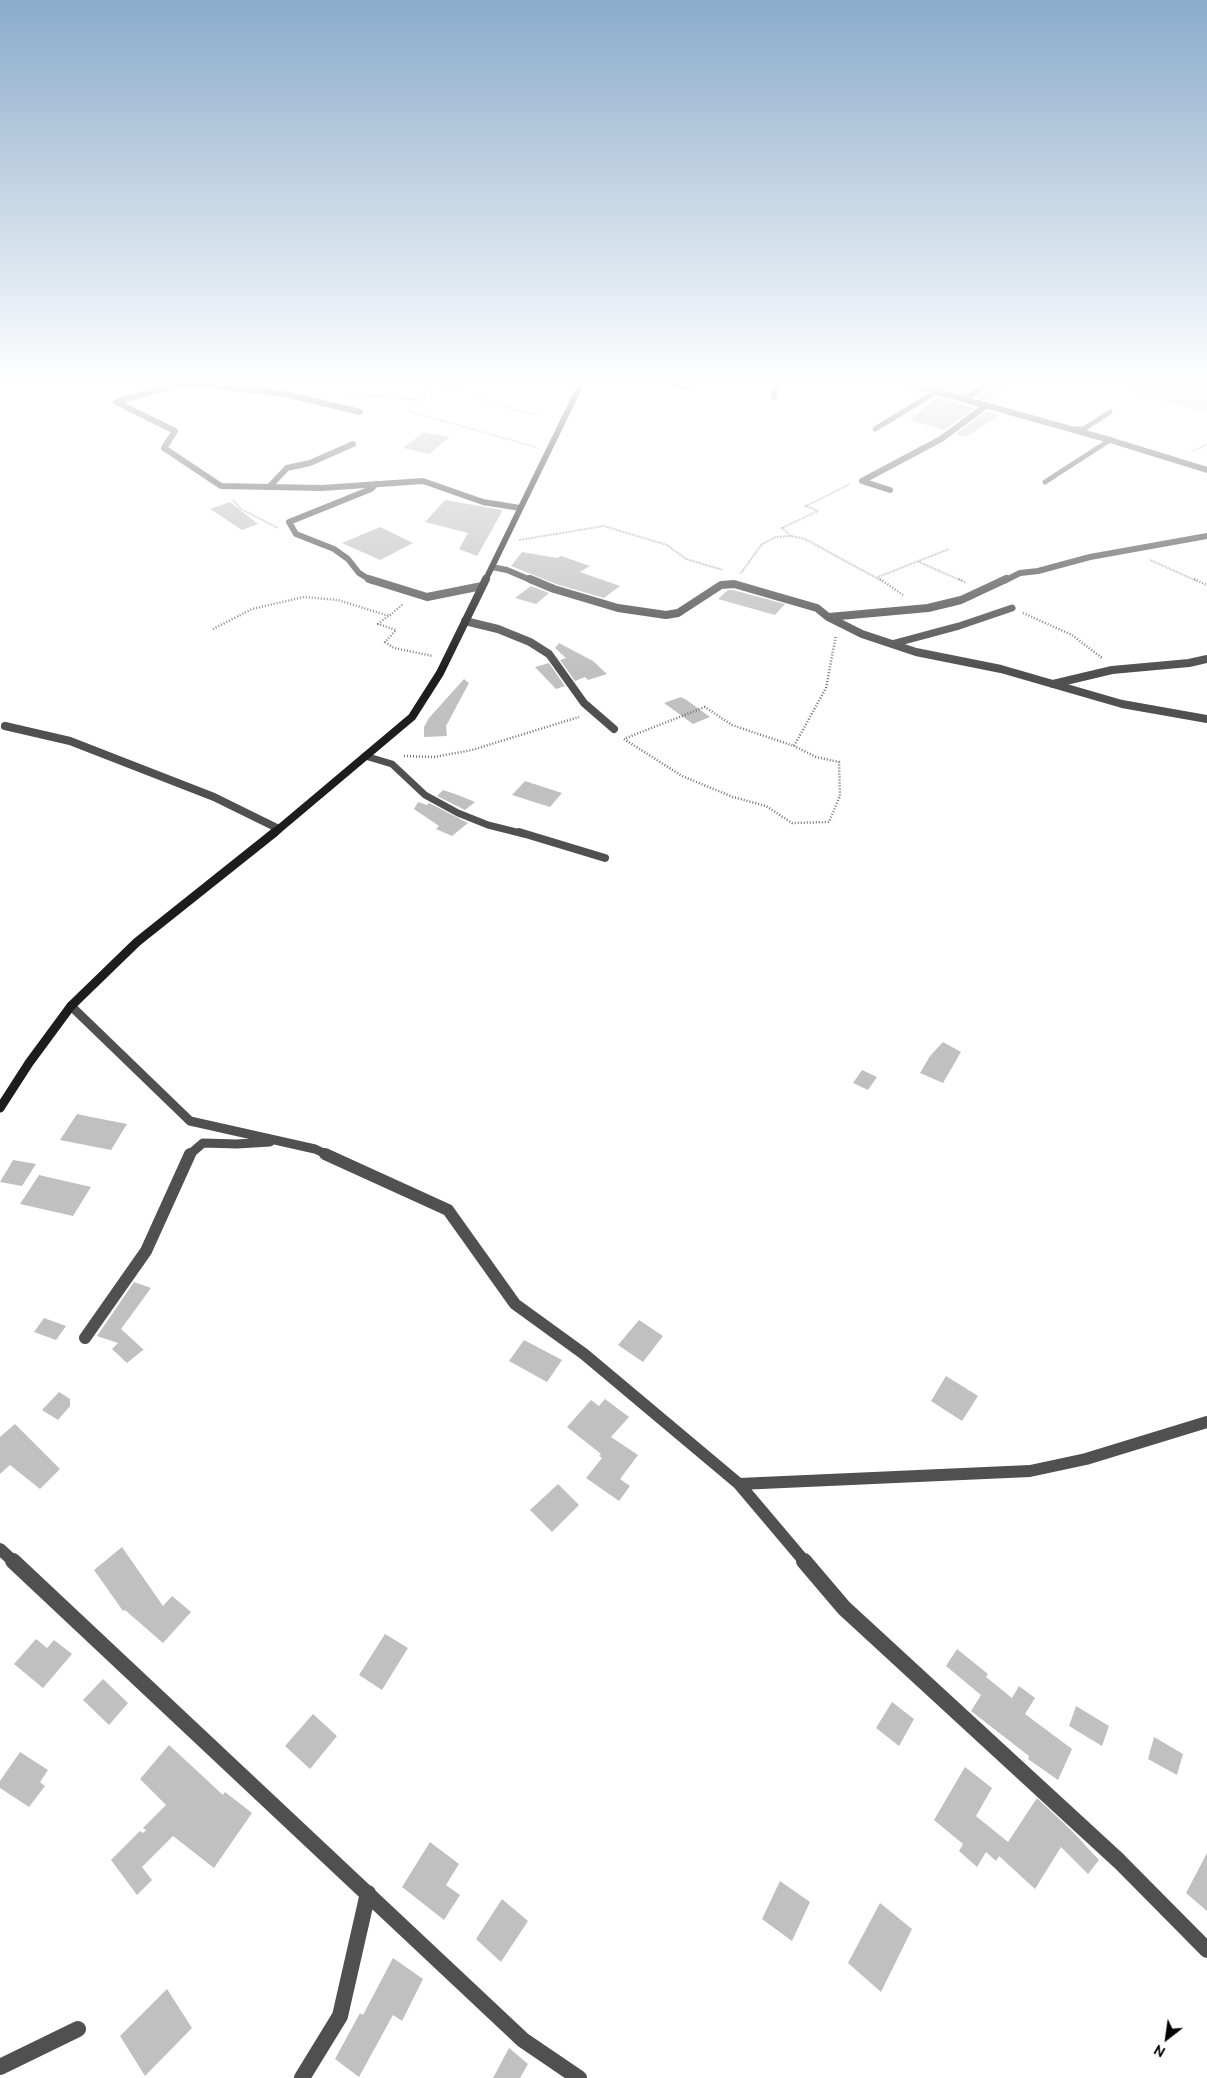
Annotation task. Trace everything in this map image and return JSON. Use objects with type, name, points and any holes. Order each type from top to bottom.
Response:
[{"type":"main road","points":[[0,1108],[29,1063],[71,1006],[137,942],[278,829],[412,717],[447,659],[535,477]]},
{"type":"street","points":[[207,477],[221,486],[322,488],[423,481],[482,502],[520,508]]},
{"type":"street","points":[[269,487],[278,477]]},
{"type":"street","points":[[862,481],[870,477]]},
{"type":"street","points":[[862,481],[890,490]]},
{"type":"street","points":[[376,483],[371,489],[289,522],[296,534],[334,549],[348,560],[359,573],[370,580],[427,598],[462,588],[482,586]]},
{"type":"street","points":[[828,617],[921,609],[961,600],[1020,573],[1038,571],[1090,557],[1207,536]]},
{"type":"street","points":[[492,567],[507,570],[554,590],[618,608],[666,614],[678,613],[721,584],[734,584],[816,608],[828,617],[862,634],[916,652],[1001,669],[1122,704],[1207,719]]},
{"type":"street","points":[[465,621],[498,629],[530,642],[549,654],[584,702],[614,729]]},
{"type":"street","points":[[1053,684],[1112,670],[1189,663],[1207,659]]},
{"type":"street","points":[[6,726],[70,741],[214,797],[278,829]]},
{"type":"street","points":[[71,1006],[190,1121],[315,1149],[448,1210],[514,1304],[584,1354],[739,1484],[844,1608],[1119,1861],[1207,1950]]},
{"type":"street","points":[[85,1338],[146,1251],[189,1154],[203,1143],[237,1144],[281,1141]]},
{"type":"street","points":[[739,1484],[1030,1471],[1086,1459],[1207,1422]]},
{"type":"street","points":[[0,1549],[523,2040],[579,2078]]},
{"type":"street","points":[[302,2078],[340,2016],[368,1893]]},
{"type":"street","points":[[0,2067],[78,2029]]},
{"type":"lane","points":[[1045,482],[1053,477]]},
{"type":"lane","points":[[892,644],[959,626],[1012,608]]},
{"type":"lane","points":[[365,756],[392,764],[425,795],[458,813],[488,825],[538,837],[605,858]]},
{"type":"path","points":[[791,536],[782,528],[818,511],[806,506],[844,485],[862,481]]},
{"type":"path","points":[[221,486],[241,509],[268,524],[296,534]]},
{"type":"path","points":[[504,542],[604,526],[667,545],[686,559],[740,575]]},
{"type":"path","points":[[734,584],[762,544],[776,537],[791,536],[805,539],[878,577],[921,609]]},
{"type":"path","points":[[878,577],[949,549]]},
{"type":"path","points":[[1128,550],[1207,584]]},
{"type":"path","points":[[416,594],[378,624],[396,630],[385,642],[394,648],[447,659]]},
{"type":"path","points":[[213,629],[252,609],[304,597],[338,600],[389,616]]},
{"type":"path","points":[[794,746],[826,688],[838,622]]},
{"type":"path","points":[[614,729],[624,739],[682,776],[733,797],[766,806],[792,823],[829,822],[840,796],[838,762],[816,757],[794,746],[732,725],[705,707],[624,739]]},
{"type":"path","points":[[384,762],[404,756],[434,756],[472,750],[595,712]]},
{"type":"building","points":[[445,500],[503,510],[477,556],[459,549],[468,533],[425,522]]},
{"type":"building","points":[[230,502],[258,524],[242,530],[210,509]]},
{"type":"building","points":[[380,527],[413,543],[380,560],[342,543]]},
{"type":"building","points":[[522,552],[557,558],[561,556],[590,566],[580,572],[620,586],[604,598],[556,584],[511,566]]},
{"type":"building","points":[[531,586],[549,593],[536,604],[515,598]]},
{"type":"building","points":[[728,590],[785,604],[775,615],[718,599]]},
{"type":"building","points":[[559,643],[593,661],[607,674],[588,680],[585,677],[575,681],[560,660],[566,658],[555,648]]},
{"type":"building","points":[[549,663],[565,686],[556,689],[535,667]]},
{"type":"building","points":[[464,679],[469,683],[446,726],[447,736],[424,737],[424,727],[429,718]]},
{"type":"building","points":[[681,697],[710,717],[693,724],[664,703]]},
{"type":"building","points":[[525,781],[562,793],[550,807],[512,795]]},
{"type":"building","points":[[443,790],[475,802],[465,810],[437,796]]},
{"type":"building","points":[[418,802],[427,805],[429,803],[468,823],[452,836],[436,829],[439,826],[414,809]]},
{"type":"building","points":[[943,1042],[961,1052],[943,1083],[920,1073],[930,1056]]},
{"type":"building","points":[[862,1070],[877,1077],[868,1090],[853,1083]]},
{"type":"building","points":[[77,1114],[127,1124],[111,1150],[60,1140]]},
{"type":"building","points":[[13,1160],[36,1164],[22,1186],[0,1182]]},
{"type":"building","points":[[39,1175],[91,1187],[73,1216],[20,1204]]},
{"type":"building","points":[[134,1282],[151,1288],[121,1329],[145,1351],[143,1350],[127,1363],[112,1349],[118,1343],[97,1336]]},
{"type":"building","points":[[44,1318],[66,1326],[56,1340],[34,1332]]},
{"type":"building","points":[[639,1320],[663,1336],[643,1362],[618,1345]]},
{"type":"building","points":[[524,1340],[562,1360],[547,1382],[509,1361]]},
{"type":"building","points":[[946,1376],[978,1396],[962,1421],[931,1401]]},
{"type":"building","points":[[59,1392],[70,1399],[70,1406],[58,1420],[42,1410]]},
{"type":"building","points":[[605,1399],[629,1417],[611,1437],[638,1455],[620,1479],[630,1486],[619,1501],[586,1478],[602,1458],[599,1456],[601,1454],[567,1427],[591,1400],[599,1406]]},
{"type":"building","points":[[15,1424],[60,1469],[40,1489],[10,1465],[0,1474],[0,1437]]},
{"type":"building","points":[[558,1484],[579,1505],[552,1532],[530,1510]]},
{"type":"building","points":[[122,1547],[163,1606],[172,1596],[191,1612],[163,1643],[125,1610],[123,1611],[94,1570]]},
{"type":"building","points":[[385,1634],[408,1648],[382,1690],[359,1675]]},
{"type":"building","points":[[36,1639],[47,1648],[54,1640],[72,1654],[43,1688],[14,1664]]},
{"type":"building","points":[[957,1649],[988,1674],[986,1677],[1012,1698],[1019,1686],[1035,1698],[1025,1714],[1072,1749],[1058,1780],[1028,1759],[1029,1756],[971,1711],[981,1695],[946,1666]]},
{"type":"building","points":[[103,1679],[128,1703],[109,1725],[83,1700]]},
{"type":"building","points":[[892,1702],[914,1719],[899,1746],[876,1728]]},
{"type":"building","points":[[1076,1706],[1109,1726],[1102,1746],[1069,1726]]},
{"type":"building","points":[[313,1714],[337,1736],[310,1769],[285,1746]]},
{"type":"building","points":[[1154,1737],[1183,1754],[1177,1775],[1148,1759]]},
{"type":"building","points":[[169,1745],[223,1795],[225,1792],[252,1813],[214,1868],[173,1836],[142,1867],[152,1880],[137,1895],[111,1860],[140,1831],[143,1833],[146,1830],[143,1828],[166,1805],[140,1779]]},
{"type":"building","points":[[20,1752],[48,1770],[40,1782],[45,1786],[29,1807],[0,1788],[0,1781]]},
{"type":"building","points":[[965,1767],[992,1788],[976,1816],[1008,1842],[1037,1798],[1099,1860],[1088,1874],[1061,1847],[1035,1889],[999,1856],[996,1861],[986,1852],[977,1867],[959,1851],[963,1844],[934,1820]]},
{"type":"building","points":[[430,1842],[459,1864],[446,1885],[460,1895],[444,1920],[402,1887]]},
{"type":"building","points":[[1207,1853],[1207,1911],[1186,1893]]},
{"type":"building","points":[[780,1881],[810,1902],[792,1941],[762,1919]]},
{"type":"building","points":[[502,1899],[528,1921],[501,1962],[476,1939]]},
{"type":"building","points":[[880,1903],[912,1929],[881,1992],[848,1963]]},
{"type":"building","points":[[393,1958],[423,1979],[402,2021],[393,2015],[359,2077],[335,2059],[360,2013],[363,2015]]},
{"type":"building","points":[[167,1989],[192,2028],[145,2076],[120,2036]]},
{"type":"building","points":[[509,2048],[528,2064],[520,2078],[493,2078]]}]
